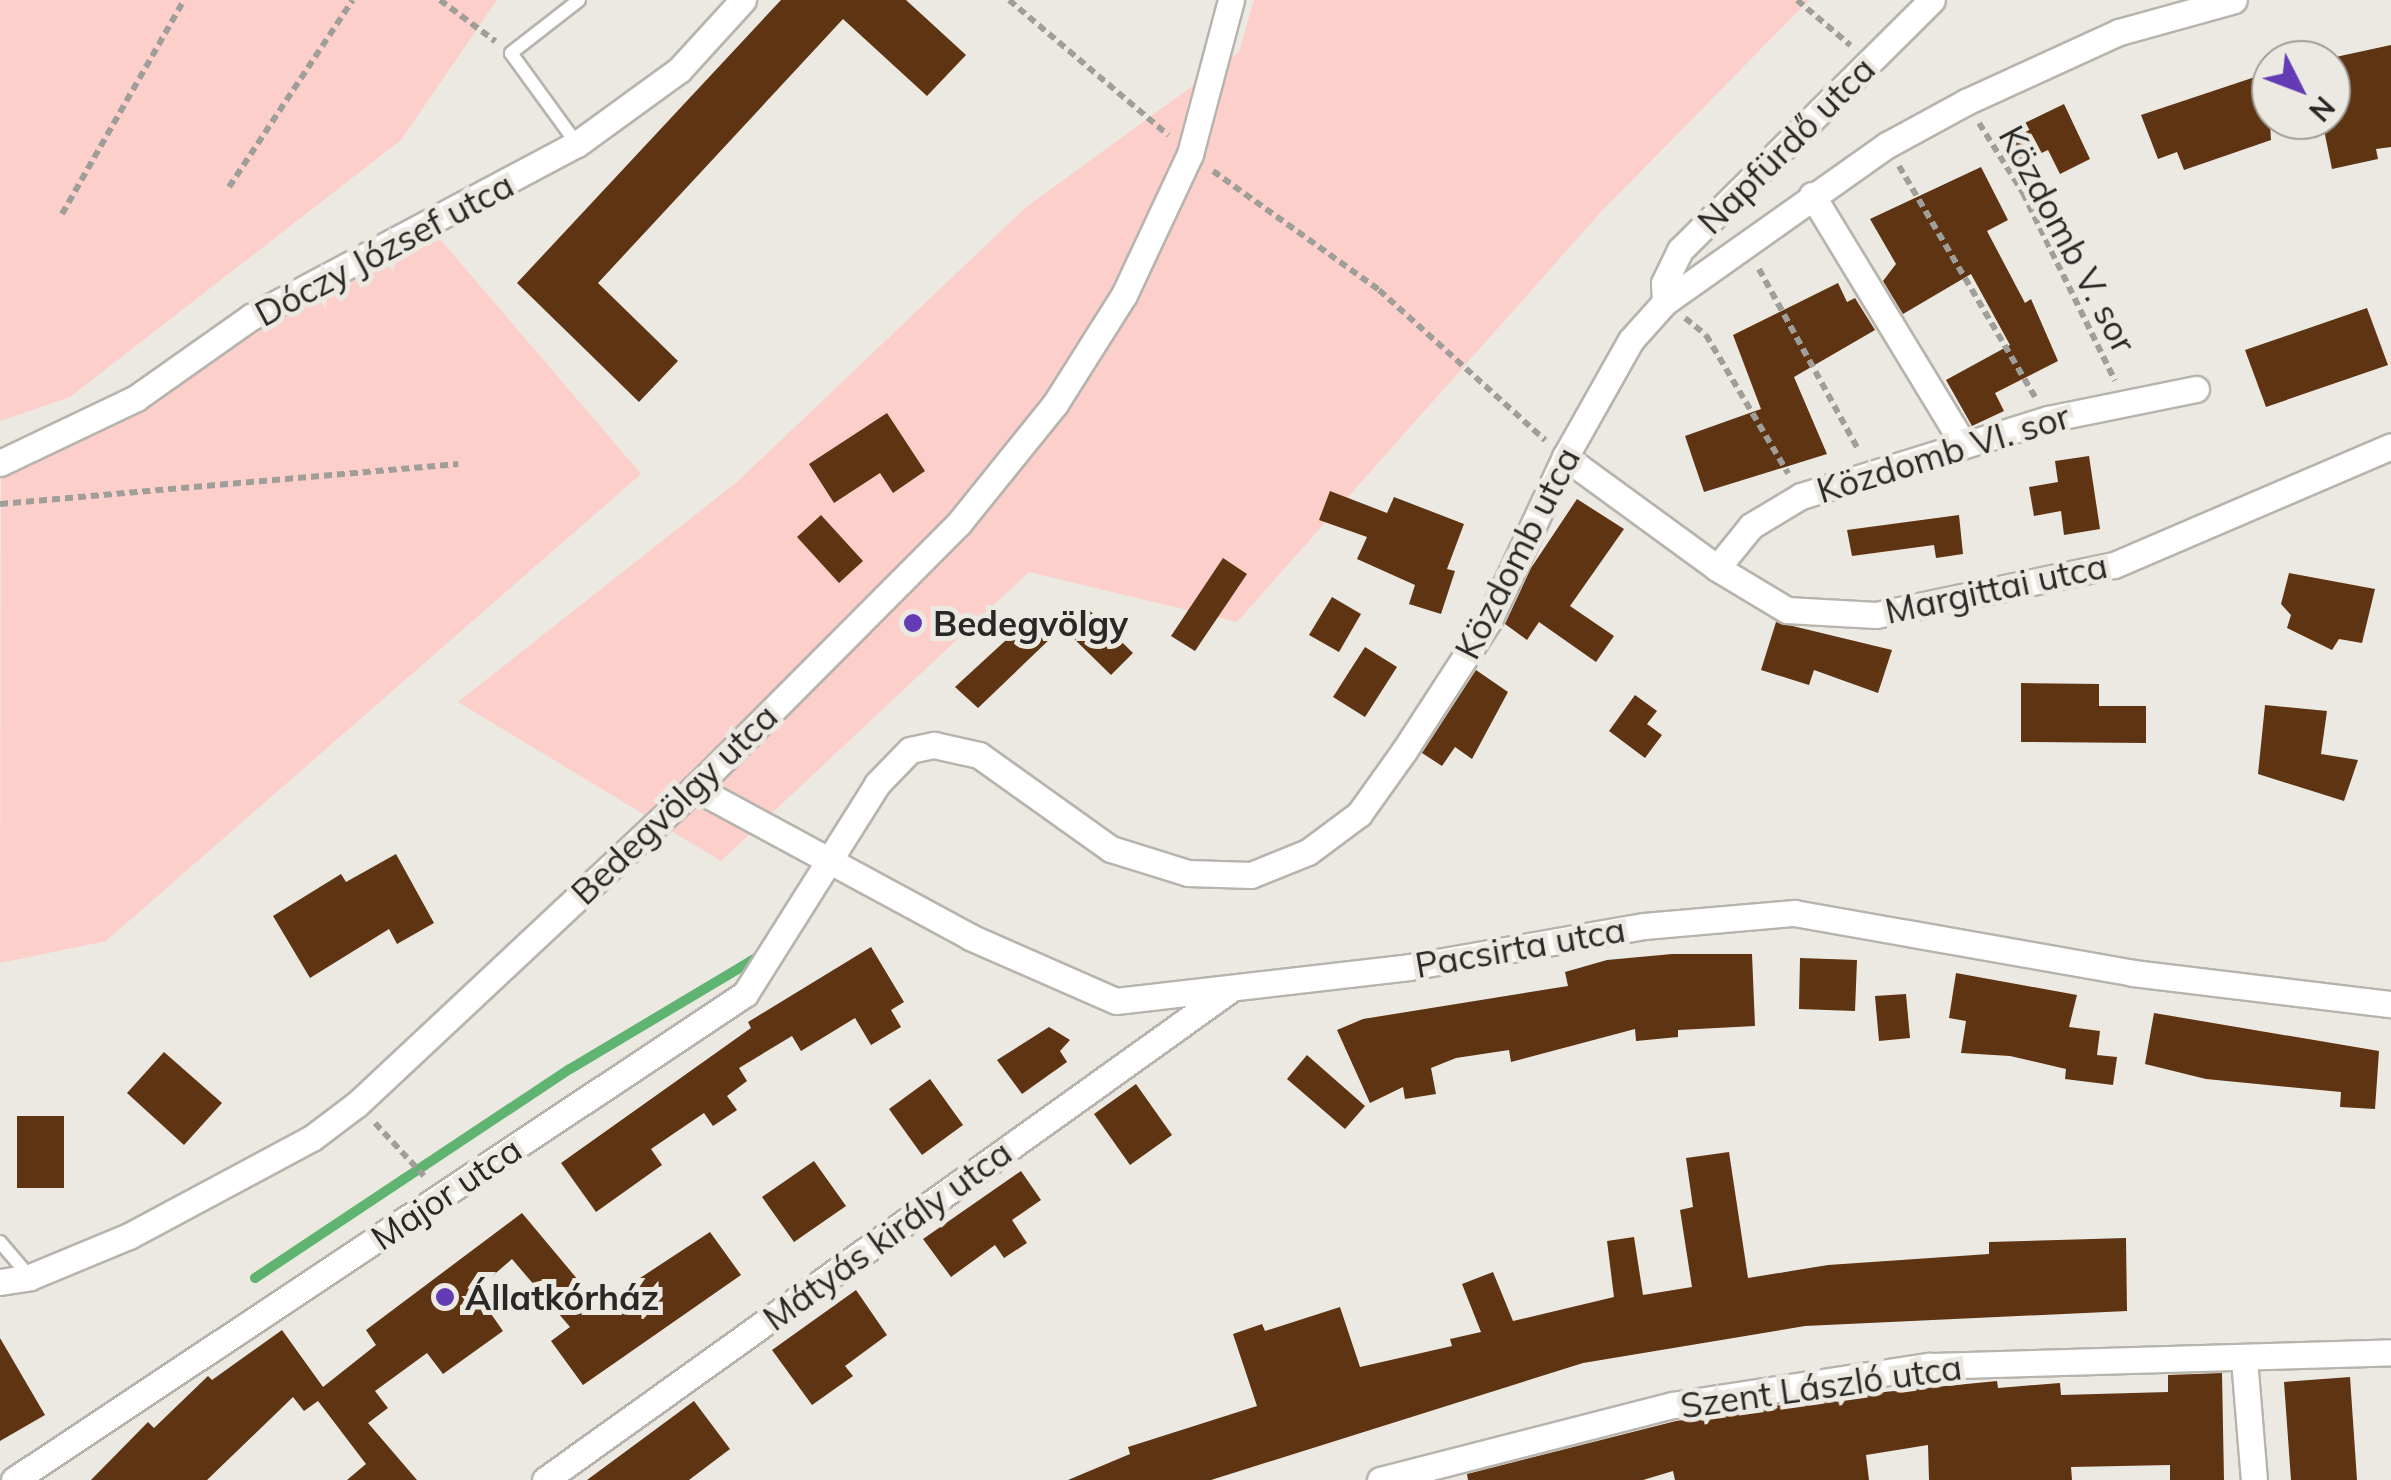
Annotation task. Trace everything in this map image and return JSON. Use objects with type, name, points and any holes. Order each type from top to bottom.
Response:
[{"type":"street","name":"Dóczy József utca","points":[[0,462],[136,398],[251,317],[577,144],[678,70],[743,0]]},
{"type":"street","name":"Bedegvölgy utca","points":[[0,1282],[30,1277],[129,1236],[312,1138],[356,1104],[695,788],[960,523],[1055,404],[1124,294],[1190,154],[1231,0]]},
{"type":"street","name":"Napfürdő utca","points":[[1665,302],[1664,283],[1680,250],[1932,0]]},
{"type":"street","name":"Közdomb utca","points":[[828,858],[877,784],[910,750],[934,744],[979,755],[1112,850],[1188,873],[1251,875],[1308,852],[1359,814],[1404,751],[1489,620],[1565,457],[1630,340],[1665,302],[1744,242],[1887,145],[1966,102],[2119,32],[2234,0]]},
{"type":"street","points":[[1812,195],[1963,443]]},
{"type":"street","name":"Közdomb VI. sor","points":[[1717,568],[1752,526],[1801,496],[1963,443],[2124,400],[2196,389]]},
{"type":"street","name":"Margittai utca","points":[[1565,457],[1717,568],[1787,610],[1876,615],[2114,565],[2391,446]]},
{"type":"street","name":"Pacsirta utca","points":[[695,788],[1073,987],[1116,1001],[1230,990],[1644,926],[1794,913],[2134,973],[2391,1004]]},
{"type":"street","name":"Major utca","points":[[14,1480],[745,994],[794,925],[828,858]]},
{"type":"street","name":"Mátyás király utca","points":[[544,1480],[1230,990]]},
{"type":"street","name":"Szent László utca","points":[[1380,1480],[1674,1405],[1930,1366],[2391,1352]]},
{"type":"street","points":[[2244,1359],[2254,1480]]},
{"type":"lane","points":[[577,144],[511,53],[579,0]]},
{"type":"lane","points":[[0,1242],[30,1277]]},
{"type":"path","points":[[62,214],[184,0]]},
{"type":"path","points":[[229,187],[353,0]]},
{"type":"path","points":[[440,0],[511,53]]},
{"type":"path","points":[[1009,0],[1190,154]]},
{"type":"path","points":[[1797,0],[1870,62]]},
{"type":"path","name":"Közdomb V. sor","points":[[1966,102],[2023,192],[2124,400]]},
{"type":"path","points":[[1887,145],[2048,420]]},
{"type":"path","points":[[1236,188],[1379,290],[1565,457]]},
{"type":"path","points":[[1744,242],[1871,473]]},
{"type":"path","points":[[1665,302],[1706,336],[1801,496]]},
{"type":"path","points":[[0,504],[458,464]]},
{"type":"path","points":[[356,1104],[420,1172]]},
{"type":"shaded area","points":[[0,0],[497,0],[401,140],[70,397],[0,421]]},
{"type":"shaded area","points":[[1254,0],[1809,0],[1600,213],[1237,622],[1029,572],[721,861],[458,702],[738,481],[1025,208],[1239,52]]},
{"type":"shaded area","points":[[440,239],[641,474],[106,941],[0,963],[1,472],[258,327]]},
{"type":"building","points":[[781,0],[906,0],[966,55],[927,96],[843,19],[598,283],[678,361],[639,402],[517,283]]},
{"type":"building","points":[[2391,45],[2391,147],[2376,149],[2378,159],[2332,169],[2326,140],[2351,140],[2351,54]]},
{"type":"building","points":[[2251,78],[2251,140],[2271,140],[2184,170],[2177,152],[2158,159],[2141,115]]},
{"type":"building","points":[[2064,104],[2090,159],[2060,174],[2048,150],[2016,165],[2002,134]]},
{"type":"building","points":[[1981,167],[2008,220],[1987,231],[2025,303],[2031,299],[2058,361],[1995,393],[2004,411],[1972,426],[1946,380],[2010,345],[1971,274],[1903,314],[1883,281],[1896,264],[1870,219]]},
{"type":"building","points":[[1838,283],[1847,302],[1855,298],[1875,330],[1794,377],[1827,454],[1704,492],[1685,436],[1761,409],[1733,335]]},
{"type":"building","points":[[2367,308],[2388,365],[2266,407],[2245,350]]},
{"type":"building","points":[[887,413],[925,471],[893,493],[880,473],[834,503],[809,464]]},
{"type":"building","points":[[2089,456],[2100,529],[2064,535],[2061,511],[2034,516],[2029,487],[2058,482],[2055,461]]},
{"type":"building","points":[[1330,491],[1387,513],[1394,497],[1464,524],[1447,569],[1455,571],[1441,614],[1409,604],[1415,585],[1357,559],[1367,537],[1319,520]]},
{"type":"building","points":[[1577,499],[1624,529],[1570,606],[1614,636],[1596,662],[1539,622],[1527,640],[1505,624],[1531,568]]},
{"type":"building","points":[[821,515],[863,561],[839,583],[797,537]]},
{"type":"building","points":[[1959,515],[1963,554],[1936,558],[1934,545],[1852,556],[1847,530]]},
{"type":"building","points":[[1223,558],[1247,574],[1195,651],[1171,636]]},
{"type":"building","points":[[2289,573],[2375,589],[2362,643],[2339,639],[2332,650],[2287,628],[2291,615],[2281,604]]},
{"type":"building","points":[[1332,597],[1361,614],[1339,652],[1309,635]]},
{"type":"building","points":[[1087,608],[1133,653],[1111,675],[1065,630]]},
{"type":"building","points":[[1030,618],[1051,638],[978,708],[955,687]]},
{"type":"building","points":[[1776,622],[1892,650],[1878,693],[1814,670],[1809,685],[1761,670]]},
{"type":"building","points":[[1365,647],[1397,667],[1365,717],[1333,697]]},
{"type":"building","points":[[1476,670],[1508,692],[1472,759],[1455,747],[1442,766],[1422,753]]},
{"type":"building","points":[[2021,683],[2099,684],[2099,706],[2146,706],[2146,743],[2021,742]]},
{"type":"building","points":[[1635,695],[1657,711],[1647,724],[1662,735],[1645,758],[1609,731]]},
{"type":"building","points":[[2265,705],[2327,711],[2321,754],[2358,760],[2344,801],[2258,774]]},
{"type":"building","points":[[396,854],[434,923],[397,944],[389,929],[310,978],[273,916],[341,874],[346,882]]},
{"type":"building","points":[[871,947],[904,1002],[891,1010],[901,1027],[871,1045],[855,1018],[801,1051],[792,1036],[739,1068],[747,1081],[727,1096],[737,1110],[713,1126],[704,1113],[651,1149],[662,1165],[596,1212],[561,1163],[751,1028],[748,1022]]},
{"type":"building","points":[[1672,954],[1752,954],[1755,1026],[1678,1030],[1678,1037],[1636,1041],[1635,1029],[1511,1062],[1509,1050],[1456,1058],[1431,1068],[1436,1094],[1405,1099],[1403,1087],[1370,1103],[1337,1030],[1363,1019],[1568,986],[1565,972],[1607,960]]},
{"type":"building","points":[[1800,958],[1857,960],[1855,1011],[1799,1009]]},
{"type":"building","points":[[1956,973],[2077,995],[2069,1027],[2100,1031],[2097,1055],[2117,1057],[2113,1085],[2065,1079],[2066,1069],[2010,1056],[1961,1053],[1966,1021],[1949,1018]]},
{"type":"building","points":[[1906,994],[1910,1038],[1879,1041],[1875,996]]},
{"type":"building","points":[[2154,1013],[2379,1051],[2375,1109],[2340,1107],[2341,1092],[2206,1079],[2145,1064]]},
{"type":"building","points":[[1049,1027],[1070,1040],[1060,1051],[1067,1062],[1022,1094],[997,1060]]},
{"type":"building","points":[[164,1052],[222,1103],[184,1145],[127,1093]]},
{"type":"building","points":[[1307,1055],[1365,1106],[1345,1129],[1287,1079]]},
{"type":"building","points":[[930,1079],[963,1125],[922,1155],[889,1109]]},
{"type":"building","points":[[1136,1084],[1172,1135],[1130,1165],[1094,1114]]},
{"type":"building","points":[[17,1116],[64,1116],[64,1188],[17,1188]]},
{"type":"building","points":[[1729,1152],[1748,1278],[1828,1265],[1989,1254],[1989,1242],[2126,1238],[2127,1311],[1805,1326],[1583,1363],[1211,1480],[1068,1480],[1130,1454],[1128,1447],[1257,1406],[1233,1334],[1262,1324],[1265,1331],[1340,1307],[1360,1367],[1452,1346],[1450,1339],[1481,1332],[1462,1284],[1493,1272],[1513,1321],[1614,1297],[1607,1241],[1634,1237],[1643,1295],[1692,1287],[1680,1210],[1693,1207],[1686,1158]]},
{"type":"building","points":[[814,1161],[846,1206],[794,1242],[762,1197]]},
{"type":"building","points":[[1021,1171],[1041,1200],[1012,1220],[1027,1243],[1004,1258],[995,1245],[951,1277],[923,1239]]},
{"type":"building","points":[[522,1213],[599,1305],[710,1232],[741,1275],[583,1385],[551,1341],[570,1327],[512,1259],[475,1291],[503,1331],[443,1374],[427,1353],[375,1391],[388,1408],[368,1423],[417,1480],[347,1480],[366,1464],[318,1401],[304,1411],[293,1397],[207,1480],[91,1480],[148,1422],[154,1428],[208,1376],[212,1380],[282,1330],[323,1387],[376,1345],[366,1330]]},
{"type":"building","points":[[856,1290],[887,1335],[845,1366],[853,1376],[812,1405],[772,1350]]},
{"type":"building","points":[[0,1338],[45,1415],[0,1441]]},
{"type":"building","points":[[2222,1373],[2224,1480],[2170,1480],[2170,1465],[2071,1467],[2072,1480],[1929,1480],[1928,1445],[1866,1455],[1869,1480],[1675,1480],[1673,1471],[1643,1480],[1468,1480],[1467,1474],[1676,1421],[1833,1397],[1997,1381],[1998,1388],[2060,1383],[2061,1395],[2168,1392],[2168,1375]]},
{"type":"building","points":[[2350,1377],[2357,1480],[2291,1480],[2284,1382]]},
{"type":"building","points":[[694,1401],[730,1449],[689,1480],[587,1480]]},
{"type":"waterway","points":[[255,1278],[570,1069],[756,958]]},
{"type":"place","name":"Bedegvölgy","points":[[913,623]]},
{"type":"place","name":"Állatkórház","points":[[445,1297]]}]
